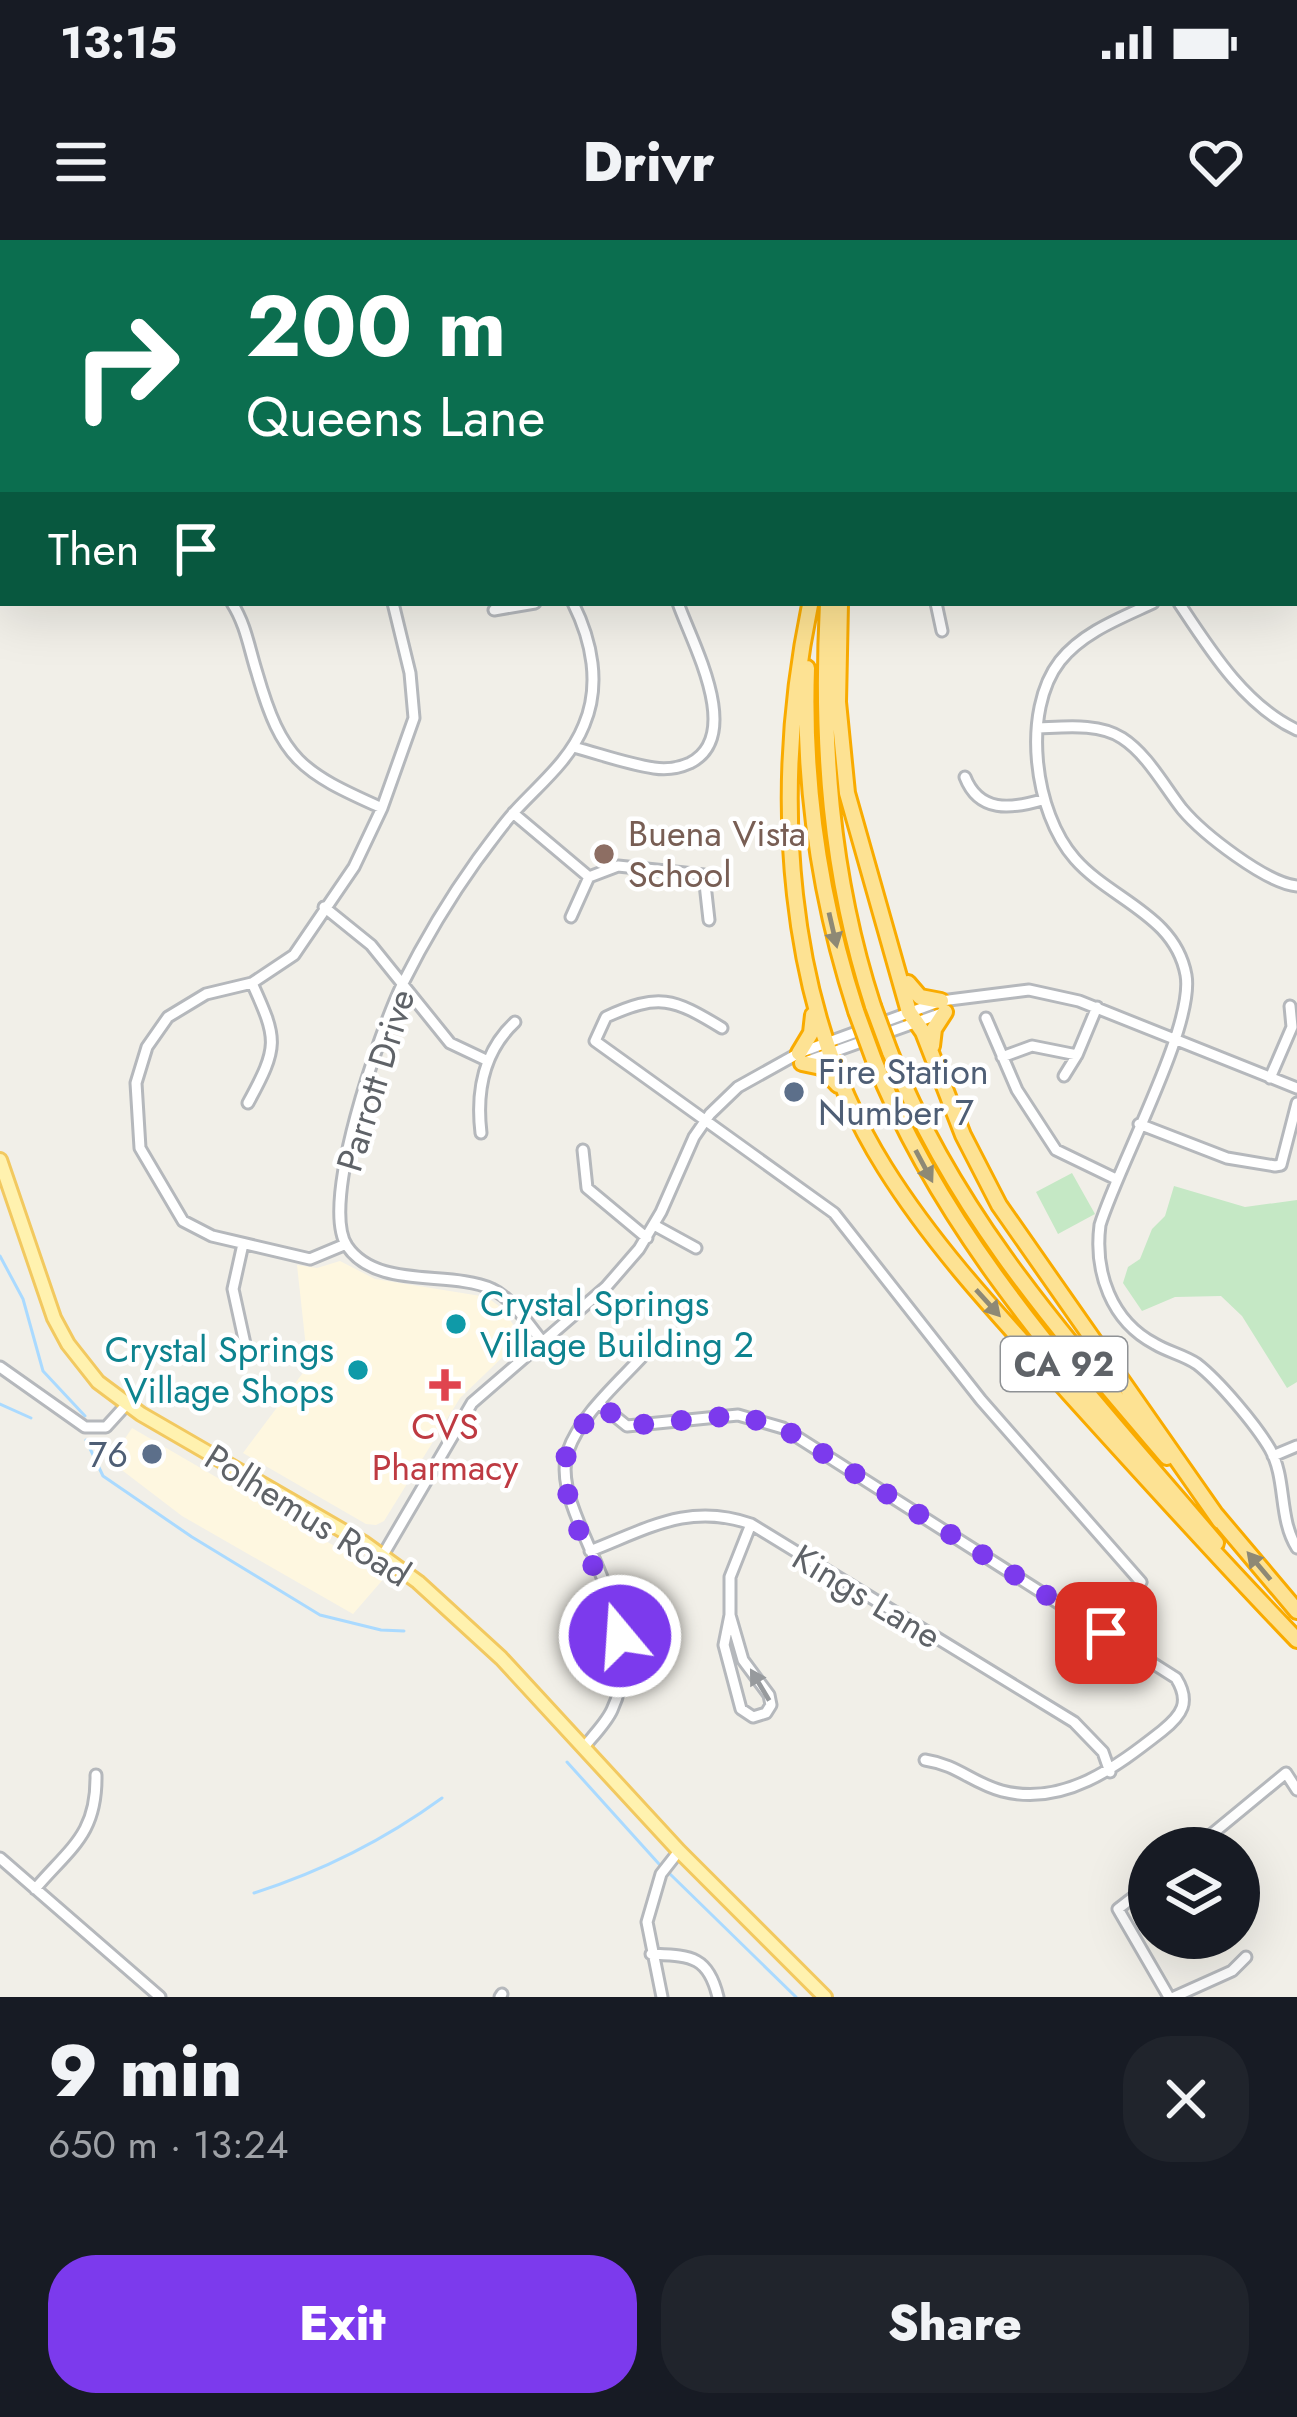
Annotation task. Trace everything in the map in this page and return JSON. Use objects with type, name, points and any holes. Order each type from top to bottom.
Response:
[{"type":"highway","name":"CA 92","points":[[811,606],[806,715],[812,807],[830,916],[874,1060],[930,1177],[1000,1286],[1297,1639]]},
{"type":"highway","points":[[811,606],[798,675],[791,788],[797,887],[814,998],[850,1104]]},
{"type":"highway","name":"CA 92","points":[[828,606],[824,711],[831,820],[847,910],[873,1006],[931,1143],[998,1252],[1054,1324],[1297,1611]]},
{"type":"highway","points":[[840,606],[838,702],[845,780],[862,854],[913,1017],[963,1135],[999,1204],[1220,1520]]},
{"type":"highway","points":[[898,962],[917,995],[943,1006],[932,1036],[934,1063]]},
{"type":"highway","points":[[814,998],[811,1034],[800,1058],[824,1069],[850,1104],[885,1168],[941,1250],[1206,1546],[1297,1639]]},
{"type":"main road","name":"Polhemus Road","points":[[0,1160],[60,1331],[87,1370],[126,1405],[383,1556],[469,1627],[679,1851],[825,1997]]},
{"type":"street","points":[[463,240],[486,240]]},
{"type":"street","points":[[234,606],[270,719],[290,754],[317,779],[382,808]]},
{"type":"street","points":[[395,606],[410,673],[414,718],[382,808],[354,867],[293,955],[252,982],[206,994],[168,1017],[147,1047],[136,1083],[140,1148],[183,1221],[212,1236],[310,1259],[346,1244],[378,1269],[494,1290],[510,1301],[542,1340]]},
{"type":"street","points":[[494,610],[517,606]]},
{"type":"street","name":"Parrott Drive","points":[[346,1244],[338,1212],[350,1140],[401,987],[437,920],[513,813],[573,747],[586,722],[593,673],[574,606]]},
{"type":"street","points":[[573,747],[670,769],[698,760],[708,749],[715,736],[713,700],[679,606]]},
{"type":"street","points":[[937,606],[942,631]]},
{"type":"street","points":[[1147,606],[1079,641],[1058,664],[1043,696],[1039,728],[1042,800],[1063,845],[1077,862],[1158,923],[1176,948],[1188,993],[1176,1038],[1116,1179],[1097,1244],[1101,1275],[1111,1300],[1144,1338],[1205,1372],[1273,1456],[1285,1521],[1297,1548]]},
{"type":"street","points":[[1181,606],[1214,656],[1273,718],[1297,730]]},
{"type":"street","points":[[1039,728],[1097,728],[1121,737],[1187,815],[1276,883],[1297,886]]},
{"type":"street","points":[[965,777],[971,792],[991,805],[1014,807],[1042,800]]},
{"type":"street","points":[[513,813],[589,877]]},
{"type":"street","points":[[571,917],[589,877],[618,866],[704,875],[709,920]]},
{"type":"street","points":[[325,907],[371,945],[450,1042],[487,1060]]},
{"type":"street","points":[[248,1103],[269,1059],[273,1029],[252,982]]},
{"type":"street","points":[[383,1556],[464,1413],[492,1382],[614,1279],[647,1238],[705,1121],[738,1088],[800,1058],[943,1006],[1001,991],[1029,990],[1097,1007],[1297,1088]]},
{"type":"street","points":[[722,1028],[685,1005],[643,1000],[606,1017],[596,1041],[834,1213],[981,1400],[1141,1582],[1106,1633]]},
{"type":"street","points":[[1270,1078],[1292,1027],[1291,1006]]},
{"type":"street","points":[[1064,1076],[1097,1007]]},
{"type":"street","points":[[986,1018],[1017,1090],[1056,1150],[1116,1179]]},
{"type":"street","points":[[481,1133],[479,1112],[487,1060],[515,1022]]},
{"type":"street","points":[[1002,1057],[1032,1046],[1077,1055]]},
{"type":"street","points":[[1139,1124],[1227,1158],[1275,1166],[1286,1156],[1297,1103]]},
{"type":"street","points":[[583,1150],[587,1188],[647,1238]]},
{"type":"street","points":[[654,1225],[696,1248]]},
{"type":"street","points":[[243,1244],[233,1288],[247,1353]]},
{"type":"street","points":[[584,1747],[612,1710],[622,1673],[620,1636],[613,1605],[565,1481],[566,1454],[579,1430],[649,1349]]},
{"type":"street","points":[[0,1367],[85,1427],[106,1426],[126,1405]]},
{"type":"street","points":[[601,1405],[627,1426],[738,1415],[783,1428],[1176,1678],[1186,1700],[1179,1717],[1110,1772],[1048,1792],[1004,1792],[950,1764],[925,1760]]},
{"type":"street","points":[[1273,1456],[1297,1446]]},
{"type":"street","name":"Kings Lane","points":[[590,1552],[668,1520],[696,1514],[729,1516],[751,1524],[1074,1722],[1103,1752],[1110,1772]]},
{"type":"street","points":[[730,1615],[743,1660],[769,1695],[771,1706],[766,1713],[753,1717],[740,1709],[724,1645],[730,1577],[751,1524]]},
{"type":"street","points":[[1220,1827],[1286,1773],[1297,1790]]},
{"type":"street","points":[[35,1889],[91,1823],[97,1808],[96,1775]]},
{"type":"street","points":[[662,1997],[651,1954],[650,1909],[661,1874],[679,1851]]},
{"type":"street","points":[[0,1858],[160,1997]]},
{"type":"street","points":[[1128,1901],[1118,1909],[1128,1925]]},
{"type":"street","points":[[651,1954],[700,1962],[712,1973],[718,1997]]},
{"type":"street","points":[[1149,1959],[1172,1997],[1232,1971],[1244,1959]]},
{"type":"shaded area","points":[[340,1261],[375,1279],[487,1297],[504,1310],[519,1334],[512,1348],[460,1398],[384,1521],[376,1525],[366,1524],[243,1453],[308,1366],[297,1265],[317,1268]]},
{"type":"shaded area","points":[[132,1428],[386,1576],[353,1614],[182,1516],[110,1461]]},
{"type":"green space","points":[[1072,1173],[1095,1214],[1058,1234],[1036,1192]]},
{"type":"green space","points":[[1174,1186],[1245,1207],[1297,1200],[1297,1382],[1287,1388],[1242,1316],[1221,1296],[1175,1297],[1142,1311],[1123,1283],[1128,1267],[1140,1259],[1152,1229],[1165,1216]]},
{"type":"waterway","points":[[0,1256],[23,1299],[43,1371],[85,1416]]},
{"type":"waterway","points":[[0,1404],[31,1418]]},
{"type":"waterway","points":[[86,1440],[103,1476],[320,1615],[404,1631]]},
{"type":"waterway","points":[[567,1762],[659,1864]]},
{"type":"waterway","points":[[254,1893],[352,1853],[442,1798]]},
{"type":"waterway","points":[[670,1874],[796,1997]]},
{"type":"place","name":"Buena Vista School","points":[[604,854]]},
{"type":"place","name":"Fire Station Number 7","points":[[794,1092]]},
{"type":"place","name":"Crystal Springs Village Building 2","points":[[456,1324]]},
{"type":"place","name":"Crystal Springs Village Shops","points":[[358,1370]]},
{"type":"place","name":"CVS Pharmacy","points":[[445,1385]]},
{"type":"place","name":"76","points":[[152,1454]]},
{"type":"route","points":[[620,1636],[613,1605],[565,1481],[566,1454],[601,1405],[627,1426],[738,1415],[783,1428],[1106,1633]]}]
